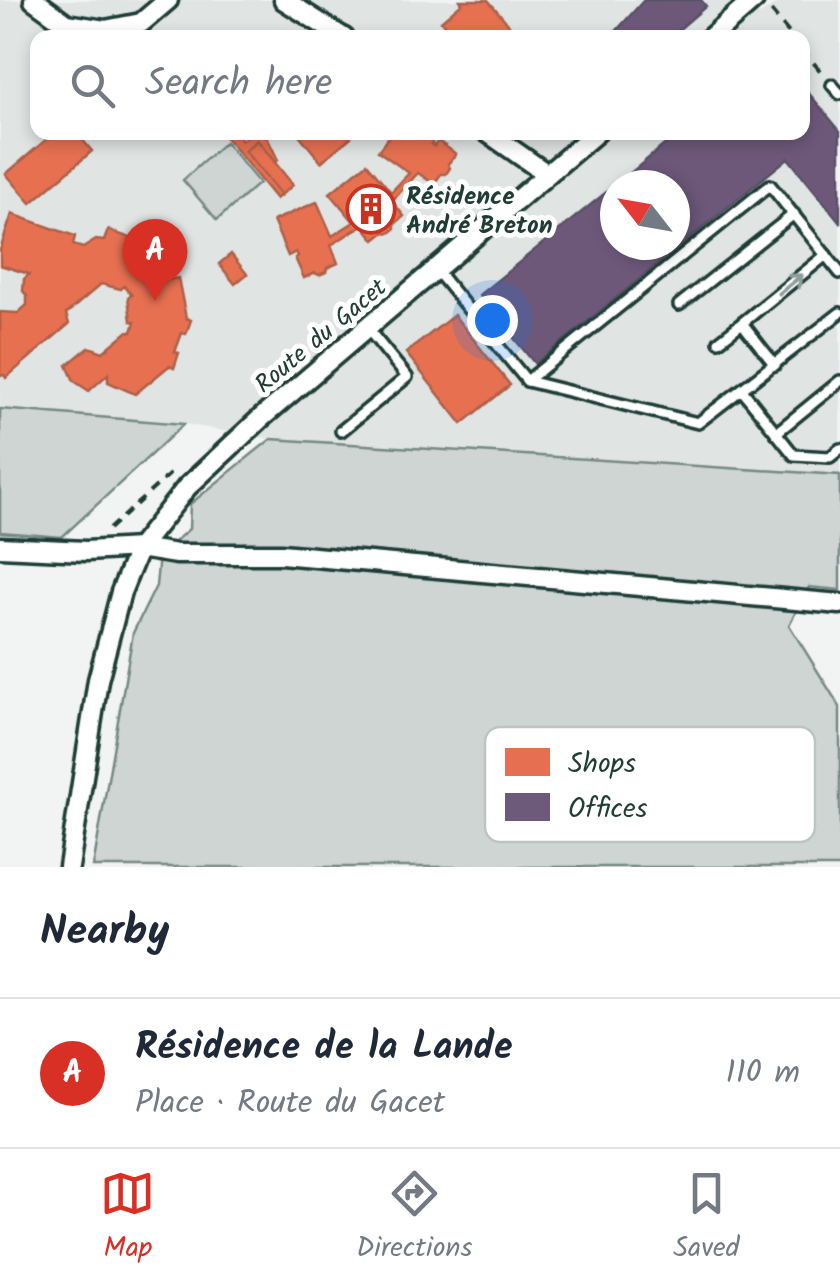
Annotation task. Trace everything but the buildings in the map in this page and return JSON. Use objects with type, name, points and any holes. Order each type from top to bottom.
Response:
[{"type":"street","points":[[34,0],[68,24],[105,30],[142,23],[168,0]]},
{"type":"street","points":[[284,0],[331,30]]},
{"type":"street","points":[[719,30],[754,0]]},
{"type":"street","points":[[498,140],[547,174]]},
{"type":"street","name":"Route du Gacet","points":[[69,867],[98,680],[121,592],[139,548],[187,487],[260,419],[587,140]]},
{"type":"street","points":[[0,547],[86,551],[139,548],[176,554],[300,556],[840,604]]},
{"type":"lane","points":[[832,85],[840,94]]},
{"type":"lane","points":[[527,381],[767,181],[840,273]]},
{"type":"lane","points":[[679,305],[794,214]]},
{"type":"lane","points":[[719,341],[826,255]]},
{"type":"lane","points":[[436,270],[527,381],[698,423],[840,313]]},
{"type":"lane","points":[[742,323],[774,365]]},
{"type":"lane","points":[[342,431],[407,378],[367,328]]},
{"type":"lane","points":[[776,432],[840,381]]},
{"type":"lane","points":[[742,390],[794,455],[830,457],[840,449]]},
{"type":"path","points":[[770,11],[785,30]]},
{"type":"path","points":[[810,59],[832,85]]},
{"type":"shaded area","points":[[0,0],[741,0],[760,15],[782,0],[840,0],[840,475],[271,439],[184,424],[0,409]]},
{"type":"shaded area","points":[[225,142],[259,183],[217,220],[183,180]]},
{"type":"shaded area","points":[[0,409],[184,424],[62,537],[0,532]]},
{"type":"shaded area","points":[[271,439],[840,475],[840,590],[809,587],[789,625],[840,707],[840,867],[93,867],[133,633],[156,586],[159,555],[189,529],[190,504]]},
{"type":"place","name":"Résidence André Breton","points":[[371,209]]},
{"type":"place","name":"Résidence de la Lande","points":[[155,301]]}]
